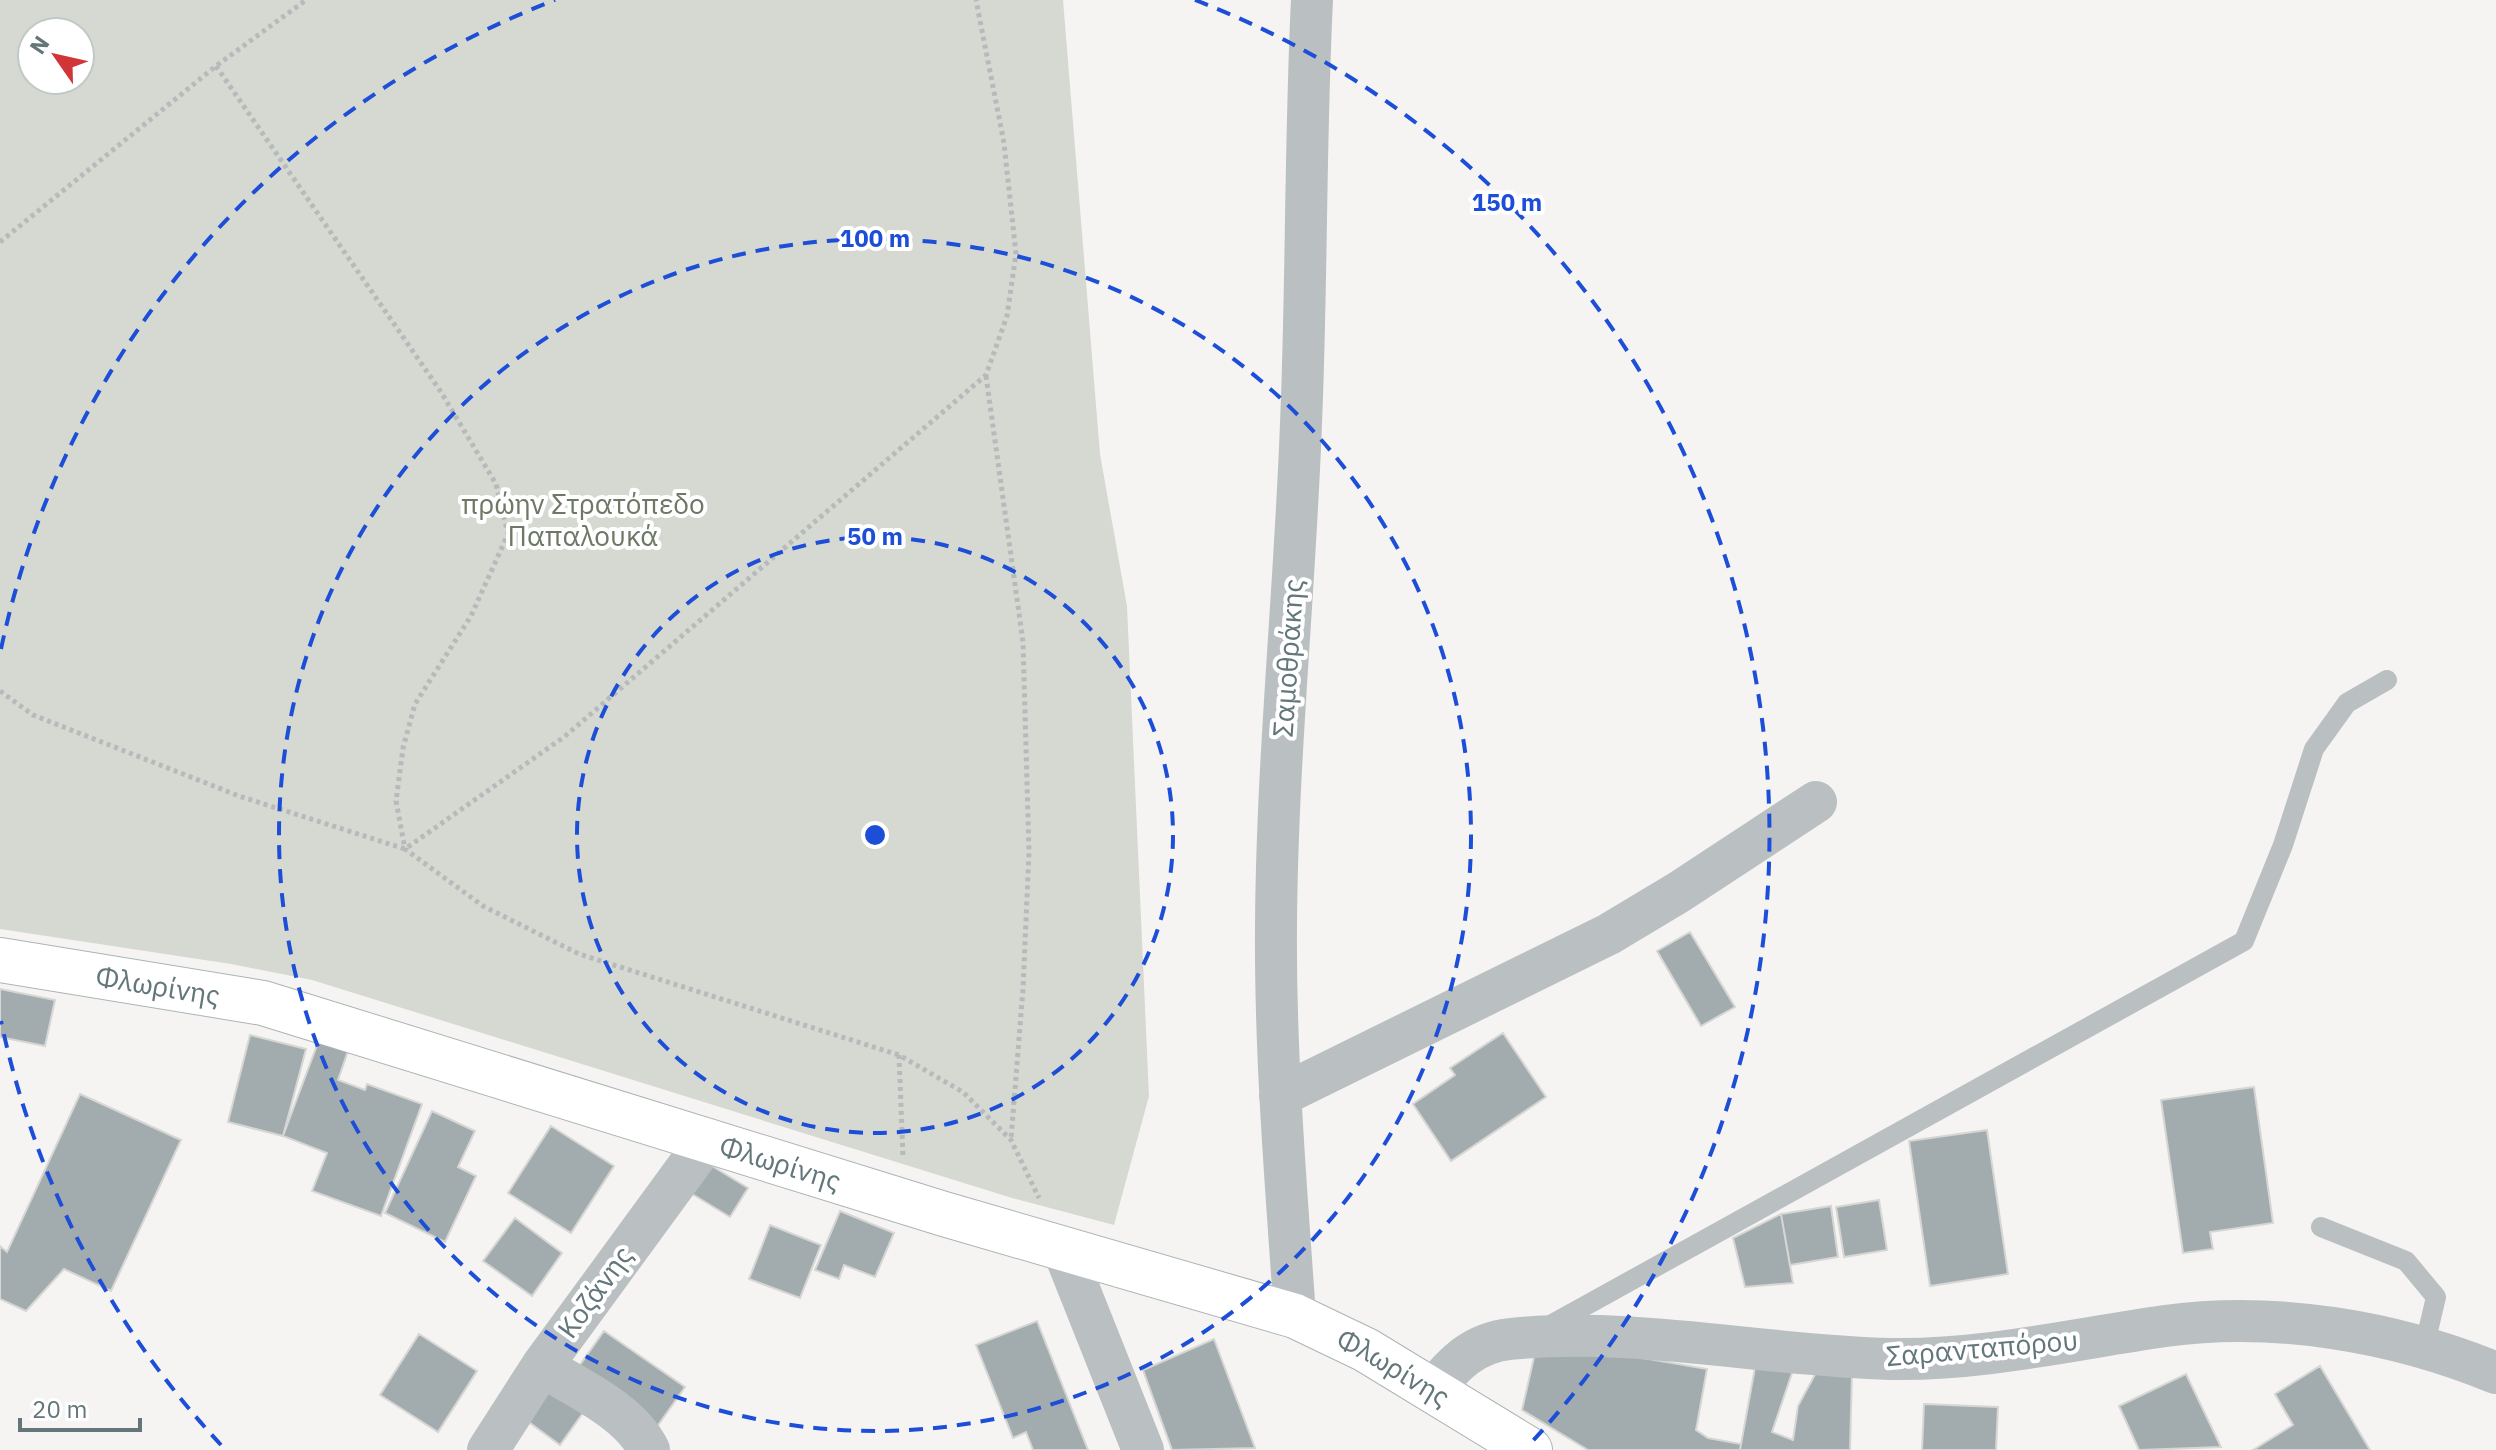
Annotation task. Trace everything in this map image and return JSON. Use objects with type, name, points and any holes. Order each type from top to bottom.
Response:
[{"type":"main road","name":"Φλωρίνης","points":[[0,960],[263,1003],[904,1202],[1295,1316],[1353,1343],[1530,1450]]},
{"type":"street","name":"Σαμοθράκης","points":[[1295,1316],[1280,1096],[1278,844],[1302,421],[1306,126],[1312,0]]},
{"type":"street","points":[[1280,1096],[1609,934],[1816,802]]},
{"type":"street","name":"Κοζάνης","points":[[488,1450],[542,1366],[708,1139]]},
{"type":"street","points":[[1063,1249],[1143,1450]]},
{"type":"street","name":"Σαρανταπόρου","points":[[1433,1390],[1455,1362],[1470,1352],[1486,1344],[1526,1339],[1585,1337],[1783,1353],[1924,1358],[2167,1326],[2269,1322],[2365,1335],[2424,1348],[2496,1373]]},
{"type":"street","points":[[542,1366],[611,1409],[644,1440],[649,1450]]},
{"type":"lane","points":[[1526,1339],[2244,941],[2283,845],[2314,749],[2347,703],[2387,680]]},
{"type":"lane","points":[[2321,1227],[2406,1261],[2436,1297],[2424,1348]]},
{"type":"path","points":[[0,242],[216,66],[306,0]]},
{"type":"path","points":[[976,0],[1004,143],[1016,254],[1007,316],[986,375],[1023,657],[1029,852],[1011,1140]]},
{"type":"path","points":[[216,66],[441,392],[496,484],[508,534],[471,616],[415,704],[403,748],[396,801],[405,849]]},
{"type":"path","points":[[405,849],[564,737],[986,375]]},
{"type":"path","points":[[0,691],[33,715],[239,796],[405,849],[483,906],[579,954],[899,1055],[963,1092],[1011,1140],[1063,1249]]},
{"type":"path","points":[[899,1055],[904,1202]]},
{"type":"green space","name":"πρώην Στρατόπεδο Παπαλουκά","points":[[0,0],[1063,0],[1100,454],[1127,606],[1149,1096],[1114,1225],[1012,1198],[312,980],[231,964],[0,929]]},
{"type":"building","points":[[1690,932],[1735,1007],[1701,1026],[1657,951]]},
{"type":"building","points":[[0,989],[55,1000],[45,1046],[0,1037]]},
{"type":"building","points":[[1503,1033],[1546,1097],[1451,1161],[1413,1104],[1455,1075],[1450,1068]]},
{"type":"building","points":[[250,1035],[306,1049],[283,1136],[228,1122]]},
{"type":"building","points":[[319,1040],[348,1051],[338,1080],[365,1090],[367,1084],[422,1104],[381,1216],[312,1191],[327,1153],[283,1136]]},
{"type":"building","points":[[2254,1087],[2273,1223],[2210,1232],[2213,1249],[2183,1253],[2161,1100]]},
{"type":"building","points":[[80,1094],[181,1140],[111,1291],[64,1269],[26,1311],[0,1299],[0,1246],[7,1252]]},
{"type":"building","points":[[432,1111],[475,1131],[458,1167],[476,1176],[445,1242],[385,1213]]},
{"type":"building","points":[[551,1126],[614,1166],[571,1233],[508,1193]]},
{"type":"building","points":[[1987,1130],[2008,1274],[1930,1286],[1909,1141]]},
{"type":"building","points":[[707,1163],[748,1188],[730,1217],[689,1192]]},
{"type":"building","points":[[1879,1200],[1887,1250],[1844,1257],[1836,1207]]},
{"type":"building","points":[[1831,1206],[1838,1257],[1790,1265],[1781,1214]]},
{"type":"building","points":[[840,1211],[894,1233],[875,1277],[844,1265],[839,1279],[815,1270]]},
{"type":"building","points":[[1781,1214],[1793,1283],[1745,1287],[1733,1238]]},
{"type":"building","points":[[515,1218],[562,1253],[532,1296],[483,1261]]},
{"type":"building","points":[[770,1225],[821,1245],[800,1298],[749,1279]]},
{"type":"building","points":[[1037,1321],[1088,1450],[1033,1450],[1026,1432],[1013,1438],[976,1345]]},
{"type":"building","points":[[604,1331],[685,1387],[656,1428],[575,1372]]},
{"type":"building","points":[[419,1334],[477,1371],[438,1432],[380,1395]]},
{"type":"building","points":[[1214,1339],[1255,1448],[1172,1450],[1143,1370]]},
{"type":"building","points":[[1538,1340],[1707,1369],[1696,1430],[1708,1438],[1741,1444],[1740,1450],[1588,1450],[1522,1410]]},
{"type":"building","points":[[1756,1362],[1794,1367],[1772,1432],[1793,1440],[1798,1406],[1818,1369],[1852,1373],[1850,1450],[1740,1450]]},
{"type":"building","points":[[2320,1366],[2370,1450],[2253,1450],[2293,1425],[2275,1394]]},
{"type":"building","points":[[2186,1374],[2221,1447],[2139,1450],[2119,1406]]},
{"type":"building","points":[[543,1380],[585,1410],[560,1445],[518,1414]]},
{"type":"building","points":[[1924,1404],[1998,1407],[1996,1450],[1922,1450]]}]
